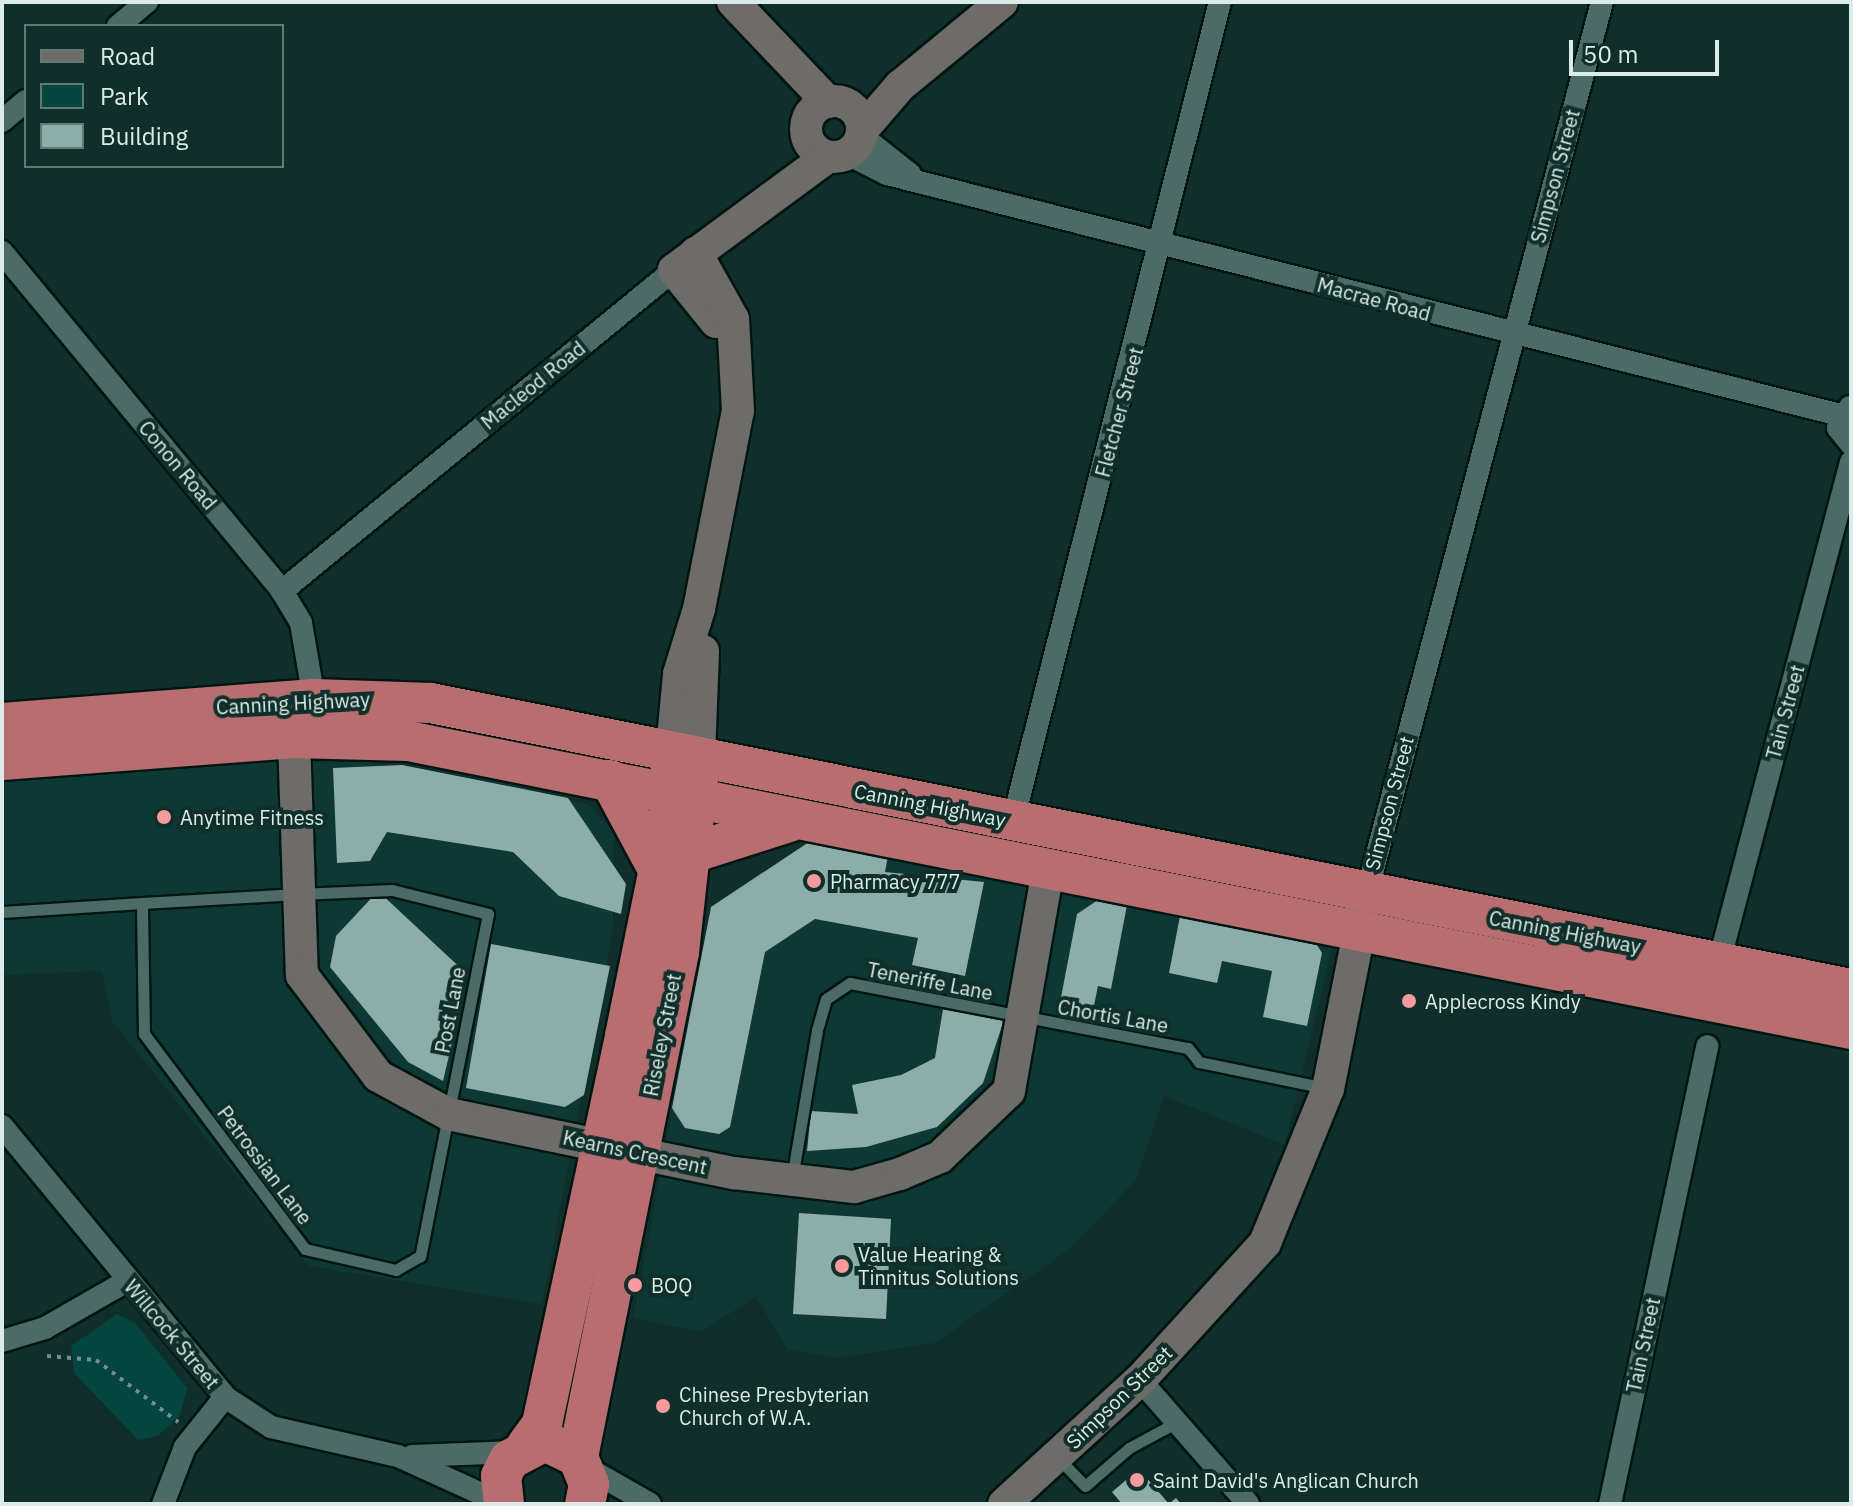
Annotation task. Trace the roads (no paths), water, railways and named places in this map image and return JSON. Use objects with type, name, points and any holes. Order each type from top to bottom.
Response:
[{"type":"highway","name":"Canning Highway","points":[[2,723],[314,699],[431,703],[1851,989]]},
{"type":"highway","name":"Canning Highway","points":[[2,760],[294,738],[408,741],[1851,1029]]},
{"type":"highway","name":"Riseley Street","points":[[504,1504],[501,1476],[542,1424],[619,1149],[695,852],[684,796],[685,753]]},
{"type":"highway","points":[[610,780],[658,869]]},
{"type":"highway","name":"Riseley Street","points":[[582,1476],[619,1149],[658,869],[684,796]]},
{"type":"highway","points":[[695,852],[801,819]]},
{"type":"highway","points":[[521,1449],[554,1443],[582,1476]]},
{"type":"street","points":[[120,24],[147,2]]},
{"type":"street","points":[[733,2],[836,129]]},
{"type":"street","name":"Macleod Road","points":[[282,591],[786,180],[836,129],[900,86],[1002,2]]},
{"type":"street","name":"Fletcher Street","points":[[1013,821],[1163,242],[1220,2]]},
{"type":"street","name":"Simpson Street","points":[[1004,1504],[1140,1380],[1265,1243],[1328,1089],[1367,892],[1602,2]]},
{"type":"street","points":[[2,121],[24,103]]},
{"type":"street","name":"Macrae Road","points":[[836,129],[910,174],[1513,337],[1845,411]]},
{"type":"street","name":"Conon Road","points":[[2,252],[282,591],[301,623],[314,699]]},
{"type":"street","name":"Riseley Street","points":[[685,261],[733,319],[738,411],[699,609],[705,628],[685,753]]},
{"type":"street","points":[[1845,411],[1840,435],[1851,444]]},
{"type":"street","name":"Tain Street","points":[[1719,962],[1851,462]]},
{"type":"street","name":"Kearns Crescent","points":[[294,738],[302,975],[378,1076],[448,1114],[792,1182],[854,1187],[940,1157],[1009,1091],[1026,1019],[1048,869]]},
{"type":"street","name":"Tain Street","points":[[1610,1504],[1707,1046]]},
{"type":"street","name":"Willcock Street","points":[[2,1126],[225,1397],[271,1427],[398,1456],[504,1504]]},
{"type":"street","points":[[2,1341],[45,1328],[127,1281]]},
{"type":"street","points":[[1140,1380],[1248,1504]]},
{"type":"street","points":[[163,1504],[185,1447],[225,1397]]},
{"type":"street","name":"Willcock Street","points":[[398,1456],[521,1449]]},
{"type":"street","points":[[582,1476],[650,1504]]},
{"type":"lane","name":"Post Lane","points":[[298,894],[392,890],[488,914],[448,1114]]},
{"type":"lane","points":[[2,912],[298,894]]},
{"type":"lane","name":"Petrossian Lane","points":[[142,903],[144,1034],[305,1249],[396,1270],[420,1256],[448,1114]]},
{"type":"lane","name":"Teneriffe Lane","points":[[792,1182],[826,999],[850,983],[1026,1019]]},
{"type":"lane","name":"Chortis Lane","points":[[1026,1019],[1188,1048],[1199,1062],[1328,1089]]},
{"type":"lane","points":[[1056,1457],[1085,1486],[1129,1448],[1177,1422]]},
{"type":"place","name":"Anytime Fitness","points":[[164,817]]},
{"type":"place","name":"Pharmacy 777","points":[[814,881]]},
{"type":"place","name":"Applecross Kindy","points":[[1409,1001]]},
{"type":"place","name":"Value Hearing & Tinnitus Solutions","points":[[842,1266]]},
{"type":"place","name":"BOQ","points":[[635,1285]]},
{"type":"place","name":"Chinese Presbyterian Church of W.A.","points":[[663,1406]]},
{"type":"place","name":"Saint David's Anglican Church","points":[[1137,1480]]}]
